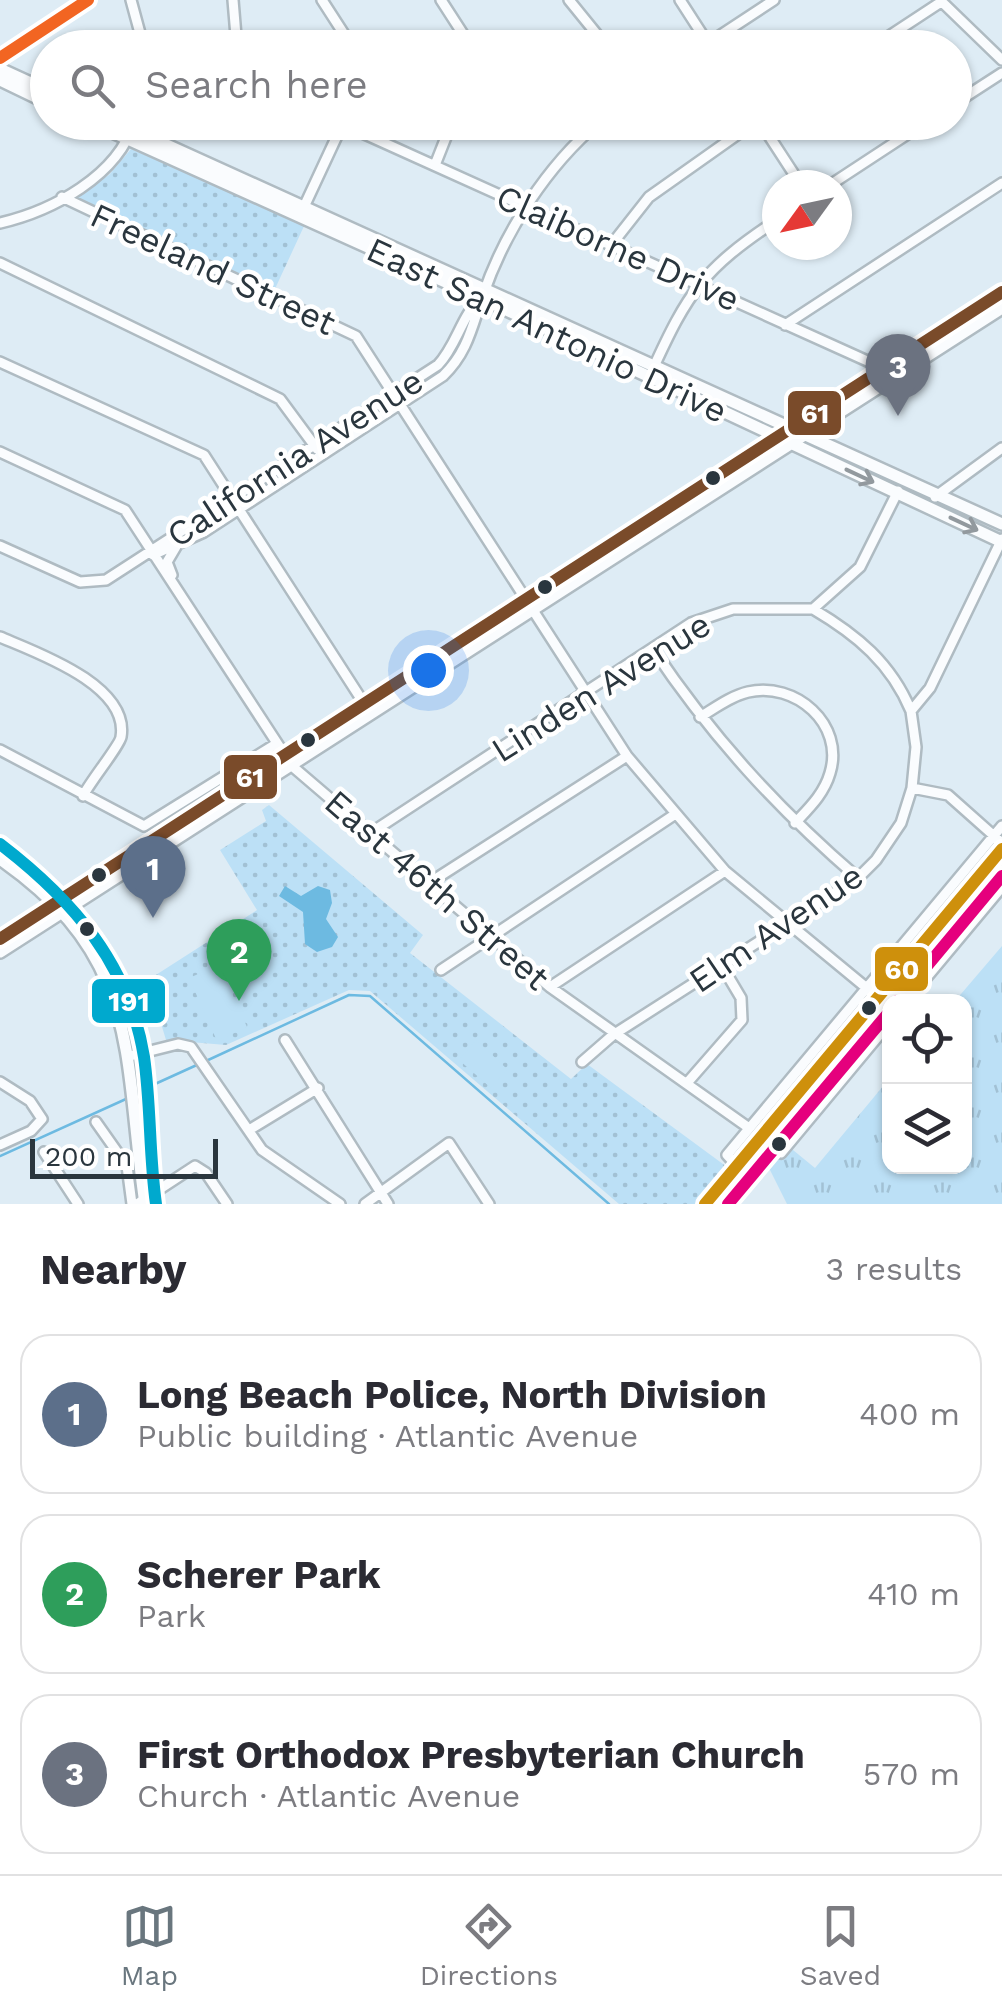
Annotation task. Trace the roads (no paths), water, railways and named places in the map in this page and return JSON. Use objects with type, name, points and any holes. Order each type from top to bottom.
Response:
[{"type":"main road","points":[[0,69],[30,83]]},
{"type":"main road","points":[[0,80],[30,94]]},
{"type":"main road","name":"East San Antonio Drive","points":[[150,140],[652,372],[787,441],[1001,540]]},
{"type":"main road","points":[[888,375],[1002,292]]},
{"type":"main road","points":[[0,952],[65,905],[888,375],[1002,308]]},
{"type":"main road","name":"East San Antonio Drive","points":[[652,372],[800,432],[1002,524]]},
{"type":"main road","points":[[288,761],[365,705],[529,606]]},
{"type":"main road","points":[[717,1204],[740,1169],[999,842]]},
{"type":"main road","points":[[1,852],[65,905],[105,975],[137,1056],[144,1201]]},
{"type":"main road","points":[[705,1204],[765,1146],[877,997],[1002,863]]},
{"type":"main road","points":[[0,939],[65,905]]},
{"type":"street","points":[[42,30],[88,0]]},
{"type":"street","points":[[131,0],[139,30]]},
{"type":"street","points":[[233,0],[236,30]]},
{"type":"street","points":[[322,0],[341,30]]},
{"type":"street","points":[[441,0],[460,30]]},
{"type":"street","points":[[569,0],[596,30]]},
{"type":"street","points":[[680,0],[697,30]]},
{"type":"street","points":[[730,30],[774,0]]},
{"type":"street","points":[[897,30],[940,1],[970,30]]},
{"type":"street","points":[[972,31],[1002,60]]},
{"type":"street","points":[[0,58],[30,38]]},
{"type":"street","points":[[972,92],[1002,73]]},
{"type":"street","points":[[0,223],[62,197],[113,162],[126,140]]},
{"type":"street","points":[[302,212],[334,140]]},
{"type":"street","name":"Claiborne Drive","points":[[379,140],[697,283],[888,375]]},
{"type":"street","points":[[434,165],[444,140]]},
{"type":"street","name":"California Avenue","points":[[152,552],[178,544],[318,451],[400,405],[454,366],[468,344],[483,294],[526,208],[556,165],[580,140]]},
{"type":"street","points":[[612,244],[648,197],[732,140]]},
{"type":"street","points":[[771,140],[792,170]]},
{"type":"street","points":[[852,171],[899,140]]},
{"type":"street","points":[[785,324],[1002,183]]},
{"type":"street","name":"Freeland Street","points":[[62,197],[356,336],[627,756],[725,871],[877,997]]},
{"type":"street","points":[[652,372],[671,325],[697,283],[731,250],[762,230]]},
{"type":"street","points":[[0,263],[280,399],[318,451]]},
{"type":"street","name":"California Avenue","points":[[318,451],[446,356],[470,308],[483,294]]},
{"type":"street","points":[[0,362],[204,454],[365,705]]},
{"type":"street","points":[[926,506],[936,494],[1002,448]]},
{"type":"street","name":"East 46th Street","points":[[0,452],[117,505],[288,761],[550,988],[749,1128]]},
{"type":"street","points":[[904,480],[860,566],[812,609],[874,652],[893,674],[910,711],[930,688],[1001,540]]},
{"type":"street","name":"California Avenue","points":[[0,546],[80,582],[106,580],[237,503]]},
{"type":"street","points":[[175,587],[168,562],[178,544]]},
{"type":"street","name":"Linden Avenue","points":[[369,834],[691,623],[734,609],[812,609]]},
{"type":"street","points":[[0,637],[81,673],[100,690],[120,722],[117,746],[97,768],[82,796]]},
{"type":"street","points":[[653,649],[700,717],[795,824],[858,878]]},
{"type":"street","points":[[700,717],[730,698],[764,690],[792,694],[814,710],[827,730],[832,769],[822,791],[795,824]]},
{"type":"street","name":"Elm Avenue","points":[[582,1062],[612,1035],[858,878],[891,841],[912,788],[916,747],[910,711]]},
{"type":"street","points":[[0,750],[134,824],[148,825],[276,744]]},
{"type":"street","points":[[426,884],[627,756]]},
{"type":"street","points":[[912,788],[948,796],[999,842]]},
{"type":"street","points":[[441,970],[674,815]]},
{"type":"street","points":[[999,842],[1002,826]]},
{"type":"street","points":[[550,988],[725,871]]},
{"type":"street","points":[[913,994],[1002,888]]},
{"type":"street","points":[[687,1083],[742,1020],[740,998],[722,966]]},
{"type":"street","points":[[740,1169],[726,1155],[877,997]]},
{"type":"street","points":[[765,1146],[781,1153],[882,1032]]},
{"type":"street","points":[[285,1040],[388,1204]]},
{"type":"street","points":[[137,1056],[178,1044],[191,1047],[266,1154],[340,1204]]},
{"type":"street","points":[[0,1082],[30,1101],[42,1119],[36,1128],[0,1145]]},
{"type":"street","points":[[249,1130],[318,1088]]},
{"type":"street","points":[[96,1122],[127,1166],[144,1201],[191,1168],[202,1169],[227,1204]]},
{"type":"street","points":[[365,1204],[449,1143],[489,1204]]},
{"type":"street","points":[[44,1152],[78,1204]]},
{"type":"water","points":[[285,886],[301,896],[318,886],[330,890],[332,903],[326,919],[338,937],[332,947],[317,952],[305,944],[303,912],[279,896]]},
{"type":"waterway","points":[[206,1061],[349,995],[370,996],[609,1204]]},
{"type":"waterway","points":[[155,1084],[199,1064]]},
{"type":"waterway","points":[[0,1156],[126,1099]]},
{"type":"place","name":"First Orthodox Presbyterian Church","points":[[898,416]]},
{"type":"place","name":"Long Beach Police, North Division","points":[[153,918]]},
{"type":"place","name":"Scherer Park","points":[[239,1001]]}]
